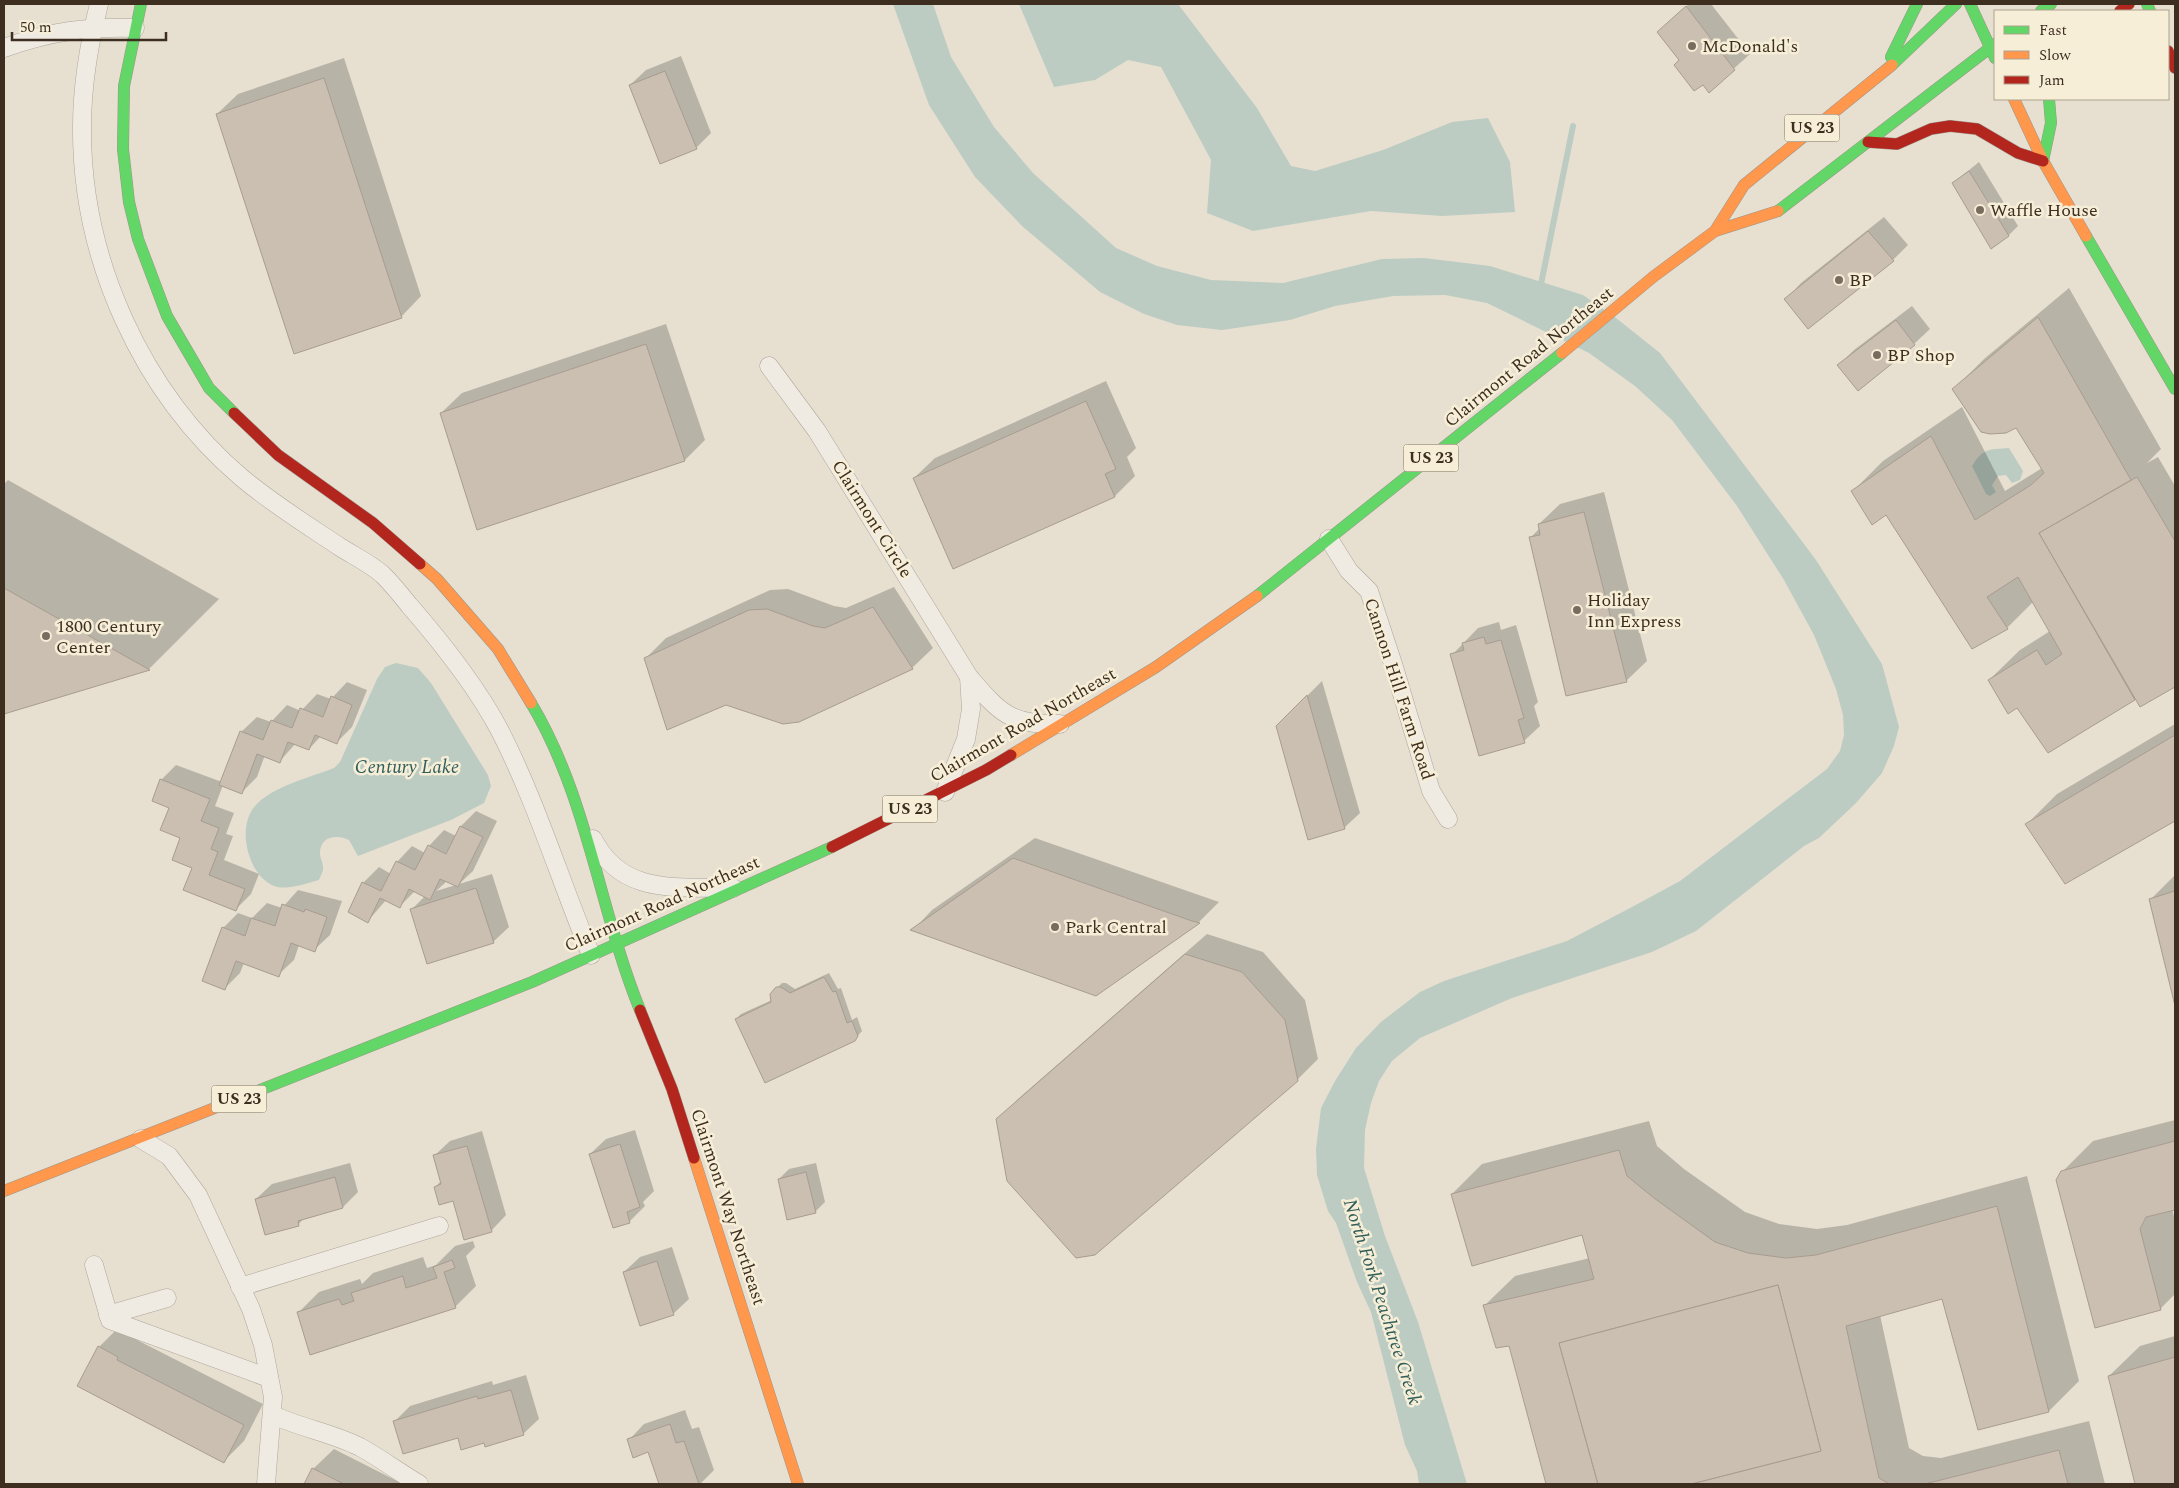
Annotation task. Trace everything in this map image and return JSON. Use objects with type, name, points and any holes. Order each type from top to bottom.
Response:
[{"type":"main road","name":"Clairmont Way Northeast","points":[[141,4],[124,86],[122,128],[125,172],[138,239],[155,286],[176,333],[209,388],[257,437],[278,455],[359,512],[403,547],[449,591],[508,662],[533,706],[557,754],[576,802],[610,911],[626,976],[672,1090],[798,1484]]},
{"type":"main road","points":[[1882,74],[1917,4]]},
{"type":"main road","name":"Clairmont Road Northeast","points":[[1715,231],[1744,185],[1819,122],[1882,74],[1956,4]]},
{"type":"main road","points":[[1970,4],[1994,50]]},
{"type":"main road","name":"Clairmont Road Northeast","points":[[4,1192],[431,1023],[617,944],[945,792],[1066,723],[1156,668],[1274,584],[1532,378],[1653,277],[1715,231],[1777,212],[1868,142],[1994,50]]},
{"type":"main road","points":[[2014,100],[2043,161],[2175,389]]},
{"type":"main road","points":[[2043,161],[2052,123],[2049,100]]},
{"type":"main road","points":[[1868,142],[1897,144],[1930,129],[1950,126],[1977,129],[2018,154],[2043,161]]},
{"type":"street","points":[[98,4],[84,82],[82,122],[88,206],[95,241],[105,273],[118,306],[141,354],[170,400],[224,462],[259,492],[382,574],[455,661],[487,708],[509,750],[591,955]]},
{"type":"street","points":[[4,48],[38,35],[93,28],[135,28]]},
{"type":"street","name":"Clairmont Circle","points":[[769,366],[817,430],[969,677],[996,708],[1007,715],[1040,724],[1066,723]]},
{"type":"street","name":"Cannon Hill Farm Road","points":[[1330,538],[1349,571],[1369,591],[1431,791],[1448,819]]},
{"type":"street","name":"Clairmont Circle","points":[[945,792],[966,739],[971,709],[969,677]]},
{"type":"street","points":[[576,802],[602,854],[618,871],[626,876],[654,886],[741,888]]},
{"type":"street","points":[[141,1139],[169,1156],[198,1195],[251,1309],[263,1345],[273,1397],[273,1416],[266,1484]]},
{"type":"street","points":[[240,1287],[439,1226]]},
{"type":"street","points":[[94,1265],[110,1320],[269,1378]]},
{"type":"street","points":[[108,1315],[166,1298]]},
{"type":"street","points":[[273,1416],[296,1426],[325,1434],[359,1447],[419,1484]]},
{"type":"water","name":"North Fork Peachtree Creek","points":[[893,4],[933,4],[951,57],[994,127],[1033,173],[1116,248],[1157,266],[1211,280],[1283,283],[1382,259],[1424,258],[1490,266],[1583,295],[1660,353],[1816,560],[1882,664],[1899,727],[1894,746],[1882,773],[1856,803],[1819,838],[1804,846],[1696,931],[1652,952],[1512,998],[1420,1038],[1392,1061],[1379,1081],[1371,1103],[1365,1130],[1364,1168],[1385,1236],[1418,1322],[1467,1484],[1419,1484],[1417,1471],[1405,1445],[1371,1312],[1357,1282],[1336,1223],[1328,1211],[1317,1175],[1316,1149],[1321,1108],[1335,1081],[1356,1048],[1381,1022],[1420,992],[1444,981],[1567,941],[1680,881],[1827,769],[1840,751],[1844,735],[1843,715],[1836,689],[1814,635],[1784,580],[1737,506],[1672,420],[1635,386],[1589,353],[1487,303],[1445,295],[1393,296],[1335,306],[1290,320],[1222,330],[1177,325],[1144,314],[1100,292],[1022,226],[975,177],[929,105]]},
{"type":"water","points":[[1019,4],[1178,4],[1257,108],[1291,166],[1315,171],[1383,150],[1452,122],[1488,118],[1510,162],[1515,212],[1442,216],[1371,211],[1253,231],[1207,213],[1211,160],[1161,67],[1128,60],[1095,80],[1054,87]]},
{"type":"water","points":[[2009,448],[2023,471],[2020,480],[2012,483],[2006,475],[1998,476],[1992,485],[1996,492],[1990,496],[1986,494],[1972,466],[1984,452]]},
{"type":"water","name":"Century Lake","points":[[396,663],[418,668],[431,683],[488,775],[491,786],[484,803],[451,820],[358,856],[349,840],[339,837],[330,838],[321,847],[320,855],[323,872],[319,880],[285,888],[274,886],[265,881],[257,872],[248,850],[246,826],[249,815],[262,799],[271,793],[292,783],[334,768],[340,762],[377,679],[385,667]]},
{"type":"building","name":"McDonald's","points":[[1686,6],[1735,70],[1709,93],[1703,85],[1694,91],[1674,65],[1679,60],[1657,32]]},
{"type":"building","points":[[665,71],[697,149],[660,164],[629,85]]},
{"type":"building","points":[[324,78],[402,318],[294,354],[216,114]]},
{"type":"building","name":"Waffle House","points":[[1969,171],[2009,236],[1991,249],[1952,183]]},
{"type":"building","name":"BP","points":[[1868,231],[1894,261],[1808,329],[1784,299]]},
{"type":"building","points":[[2038,317],[2131,480],[2039,533],[2135,700],[2048,753],[2017,708],[2008,714],[1988,680],[2037,650],[2046,665],[2062,654],[2018,577],[1987,597],[2008,629],[1972,649],[1886,515],[1872,525],[1851,491],[1931,436],[1975,520],[2031,485],[2044,473],[2016,428],[2006,433],[1990,434],[1981,432],[1952,389]]},
{"type":"building","name":"BP Shop","points":[[1896,320],[1915,345],[1858,391],[1837,365]]},
{"type":"building","points":[[646,344],[685,461],[477,530],[440,413]]},
{"type":"building","points":[[1086,401],[1116,469],[1105,474],[1115,497],[953,569],[913,478]]},
{"type":"building","points":[[2137,477],[2175,541],[2175,687],[2140,707],[2039,533]]},
{"type":"building","name":"Holiday Inn Express","points":[[1584,512],[1627,682],[1566,696],[1529,537],[1540,535],[1538,524]]},
{"type":"building","name":"1800 Century Center","points":[[4,588],[27,601],[150,670],[4,714]]},
{"type":"building","points":[[873,607],[913,669],[799,722],[783,724],[726,705],[667,730],[644,658],[749,610],[767,609],[813,626],[825,628]]},
{"type":"building","points":[[1484,637],[1486,644],[1501,640],[1524,718],[1518,720],[1525,743],[1479,756],[1450,654],[1464,650],[1462,643]]},
{"type":"building","points":[[1307,695],[1345,829],[1308,840],[1276,726]]},
{"type":"building","points":[[331,696],[352,705],[337,744],[315,735],[309,750],[288,742],[280,763],[257,754],[242,794],[219,785],[240,731],[263,740],[271,720],[292,728],[300,708],[323,717]]},
{"type":"building","points":[[2175,735],[2175,821],[2065,884],[2025,824]]},
{"type":"building","points":[[160,779],[210,799],[201,821],[219,828],[211,849],[218,852],[209,875],[245,889],[236,911],[183,890],[192,868],[172,860],[180,838],[160,830],[169,808],[152,801]]},
{"type":"building","points":[[460,826],[483,837],[458,887],[440,879],[430,900],[409,889],[400,908],[380,898],[368,923],[348,912],[362,882],[381,891],[396,861],[415,870],[428,845],[446,854]]},
{"type":"building","name":"Park Central","points":[[1013,858],[1200,923],[1096,996],[910,930]]},
{"type":"building","points":[[476,888],[494,943],[427,964],[410,909]]},
{"type":"building","points":[[2175,891],[2175,1006],[2149,899]]},
{"type":"building","points":[[282,904],[304,912],[305,909],[327,917],[315,952],[291,943],[279,977],[236,961],[225,990],[202,981],[222,927],[245,936],[251,918],[275,926]]},
{"type":"building","points":[[1185,954],[1242,972],[1285,1020],[1298,1081],[1095,1255],[1076,1258],[1007,1181],[996,1119]]},
{"type":"building","points":[[824,977],[833,992],[836,991],[847,1023],[852,1021],[858,1036],[855,1041],[765,1083],[735,1019],[771,1002],[770,994],[776,987],[781,987],[790,993]]},
{"type":"building","points":[[2175,1141],[2175,1210],[2146,1217],[2140,1229],[2161,1310],[2095,1328],[2056,1180],[2061,1171]]},
{"type":"building","points":[[620,1144],[640,1207],[627,1212],[630,1223],[613,1228],[589,1154]]},
{"type":"building","points":[[467,1146],[492,1232],[464,1240],[453,1201],[439,1205],[434,1187],[441,1184],[433,1155]]},
{"type":"building","points":[[1619,1150],[1627,1176],[1654,1198],[1715,1242],[1748,1253],[1786,1258],[1816,1255],[1997,1206],[2049,1412],[1978,1430],[1942,1299],[1846,1326],[1879,1478],[1889,1484],[1691,1484],[1821,1451],[1778,1285],[1559,1343],[1598,1484],[1546,1484],[1509,1346],[1496,1348],[1483,1305],[1594,1279],[1582,1235],[1472,1266],[1451,1194]]},
{"type":"building","points":[[806,1172],[816,1213],[787,1220],[778,1179]]},
{"type":"building","points":[[335,1177],[343,1208],[298,1221],[299,1226],[265,1235],[255,1199]]},
{"type":"building","points":[[452,1260],[455,1268],[444,1272],[456,1308],[310,1355],[297,1312],[339,1299],[342,1305],[354,1301],[351,1293],[403,1276],[406,1288],[437,1278],[433,1267]]},
{"type":"building","points":[[657,1261],[674,1315],[640,1326],[623,1272]]},
{"type":"building","points":[[1778,1285],[1821,1451],[1691,1484],[1598,1484],[1559,1343]]},
{"type":"building","points":[[98,1346],[118,1357],[117,1360],[244,1425],[224,1463],[77,1386]]},
{"type":"building","points":[[2175,1357],[2175,1484],[2135,1484],[2108,1376]]},
{"type":"building","points":[[511,1390],[524,1435],[485,1447],[484,1443],[461,1450],[458,1438],[403,1454],[393,1421],[477,1396],[478,1399]]},
{"type":"building","points":[[670,1424],[676,1443],[684,1441],[699,1484],[659,1484],[648,1452],[633,1458],[627,1439]]},
{"type":"building","points":[[2059,1450],[2068,1484],[1925,1484]]},
{"type":"building","points":[[312,1468],[344,1484],[304,1484]]},
{"type":"waterway","points":[[1540,289],[1573,126]]},
{"type":"traffic: fast","points":[[141,4],[124,86],[123,149],[129,202],[138,239],[167,316],[209,388],[234,413]]},
{"type":"traffic: fast","points":[[1891,57],[1917,4]]},
{"type":"traffic: fast","points":[[1892,65],[1956,4]]},
{"type":"traffic: fast","points":[[1970,4],[1994,56]]},
{"type":"traffic: fast","points":[[2042,10],[2051,4]]},
{"type":"traffic: fast","points":[[2147,4],[2150,10]]},
{"type":"traffic: fast","points":[[1778,211],[1994,45]]},
{"type":"traffic: fast","points":[[2043,161],[2051,123],[2049,100]]},
{"type":"traffic: fast","points":[[2086,236],[2175,389]]},
{"type":"traffic: fast","points":[[1257,596],[1562,353]]},
{"type":"traffic: fast","points":[[531,703],[550,739],[580,815],[614,933],[640,1010]]},
{"type":"traffic: fast","points":[[250,1094],[532,982],[832,847]]},
{"type":"traffic: slow","points":[[1715,231],[1744,185],[1892,65]]},
{"type":"traffic: slow","points":[[2014,100],[2043,161],[2086,236]]},
{"type":"traffic: slow","points":[[1562,353],[1653,277],[1715,231],[1778,211]]},
{"type":"traffic: slow","points":[[420,564],[437,579],[498,649],[531,703]]},
{"type":"traffic: slow","points":[[1011,755],[1156,667],[1257,596]]},
{"type":"traffic: slow","points":[[4,1191],[250,1094]]},
{"type":"traffic: slow","points":[[694,1158],[798,1484]]},
{"type":"traffic: jam","points":[[2121,10],[2129,4]]},
{"type":"traffic: jam","points":[[2169,53],[2175,68]]},
{"type":"traffic: jam","points":[[1868,142],[1897,144],[1931,129],[1950,126],[1977,129],[2018,153],[2043,161]]},
{"type":"traffic: jam","points":[[234,413],[278,455],[373,523],[420,564]]},
{"type":"traffic: jam","points":[[832,847],[986,770],[1011,755]]},
{"type":"traffic: jam","points":[[640,1010],[672,1089],[694,1158]]},
{"type":"place","name":"McDonald's","points":[[1692,46]]},
{"type":"place","name":"Waffle House","points":[[1980,210]]},
{"type":"place","name":"BP","points":[[1839,280]]},
{"type":"place","name":"BP Shop","points":[[1877,355]]},
{"type":"place","name":"Holiday Inn Express","points":[[1577,610]]},
{"type":"place","name":"1800 Century Center","points":[[46,636]]},
{"type":"place","name":"Park Central","points":[[1055,927]]}]
